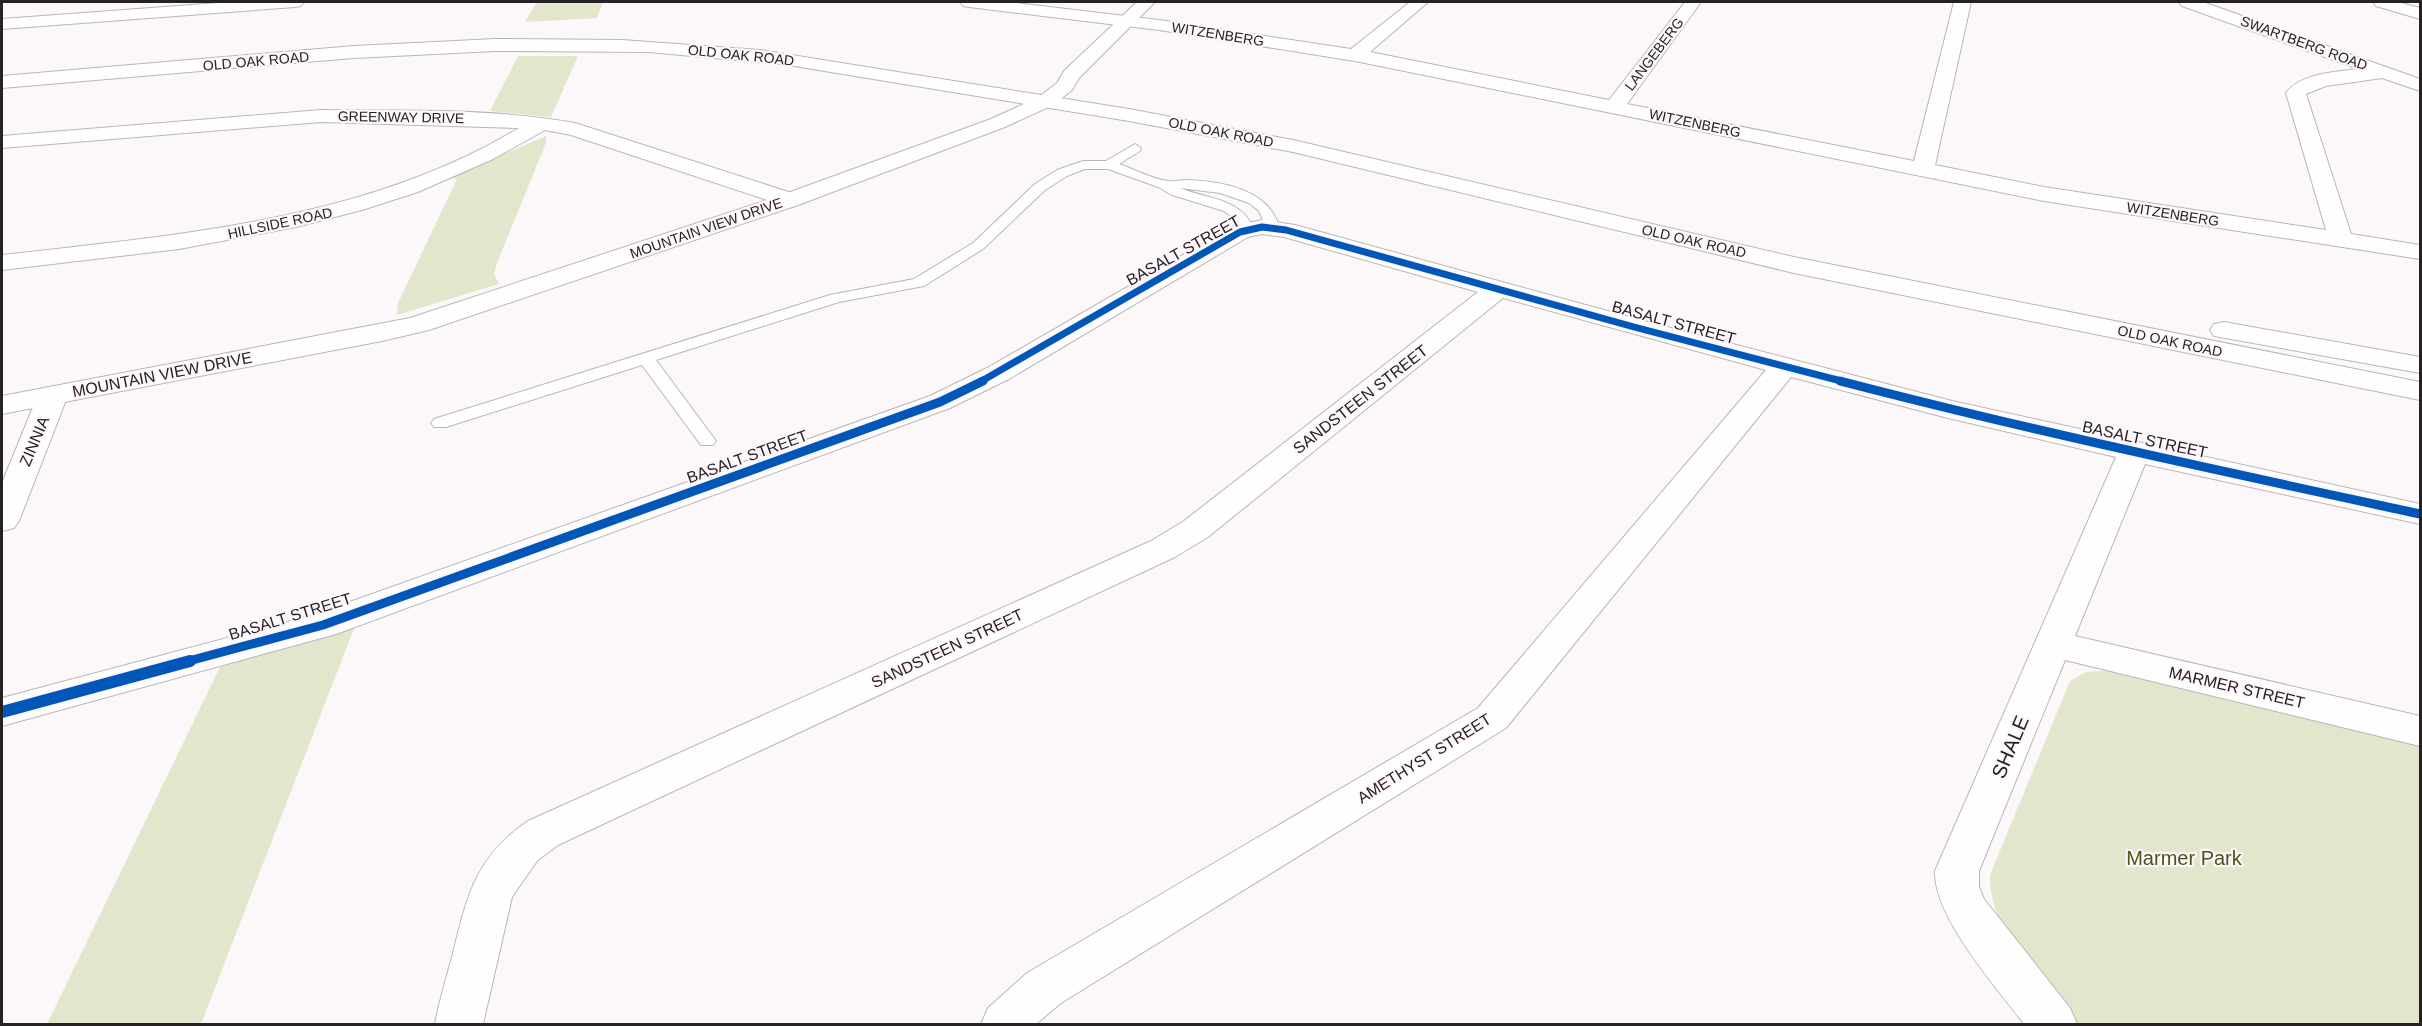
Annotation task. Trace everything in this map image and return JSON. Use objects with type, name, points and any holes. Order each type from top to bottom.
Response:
[{"type":"street","points":[[2,24],[286,2]]},
{"type":"street","name":"WITZENBERG","points":[[969,2],[1126,21],[1355,55],[2044,194],[2421,252]]},
{"type":"street","name":"MOUNTAIN VIEW DRIVE","points":[[2,405],[382,333],[453,314],[780,196],[1012,118],[1055,86],[1113,36],[1146,2]]},
{"type":"street","points":[[1355,55],[1420,2]]},
{"type":"street","name":"LANGEBERG","points":[[1615,106],[1693,2]]},
{"type":"street","points":[[1923,170],[1964,2]]},
{"type":"street","name":"SWARTBERG ROAD","points":[[2188,2],[2421,85]]},
{"type":"street","points":[[2382,2],[2417,11]]},
{"type":"street","name":"OLD OAK ROAD","points":[[2,69],[483,34],[621,33],[765,41],[1217,112],[1403,152],[1784,242],[2135,314],[2421,366]]},
{"type":"street","name":"OLD OAK ROAD","points":[[2,82],[402,49],[588,44],[730,52],[1016,96],[1055,86],[1293,146],[1794,265],[2421,391]]},
{"type":"street","points":[[2341,240],[2296,93],[2299,89],[2314,83],[2385,72]]},
{"type":"street","name":"MOUNTAIN VIEW DRIVE","points":[[780,196],[981,118],[999,109],[1016,96]]},
{"type":"street","name":"GREENWAY DRIVE","points":[[2,142],[321,116],[482,119],[541,123],[575,129],[612,140],[780,196]]},
{"type":"street","name":"HILLSIDE ROAD","points":[[2,263],[213,237],[308,219],[422,184],[510,143],[541,123]]},
{"type":"street","name":"BASALT STREET","points":[[2,712],[323,625],[940,402],[999,373],[1259,228],[1971,415],[2421,514]]},
{"type":"street","name":"SANDSTEEN STREET","points":[[459,1024],[490,894],[504,870],[522,848],[543,833],[1163,549],[1196,529],[1497,290]]},
{"type":"street","name":"AMETHYST STREET","points":[[1005,1024],[1044,988],[1491,718],[1784,367]]},
{"type":"street","name":"ZINNIA","points":[[2,520],[53,395]]},
{"type":"street","name":"SHALE","points":[[2053,1024],[1980,932],[1967,912],[1957,887],[1958,871],[2134,452]]},
{"type":"street","name":"MARMER STREET","points":[[2053,644],[2421,731]]},
{"type":"lane","points":[[1109,165],[1135,148]]},
{"type":"lane","points":[[440,423],[836,298],[919,283],[978,246],[1040,187],[1083,165],[1109,165],[1163,184],[1177,192],[1228,207],[1259,228],[1267,211],[1256,201],[1206,186],[1163,184]]},
{"type":"lane","points":[[646,358],[707,441]]},
{"type":"green space","points":[[537,2],[603,2],[597,18],[525,22]]},
{"type":"green space","points":[[518,56],[578,56],[551,117],[490,111]]},
{"type":"green space","points":[[546,136],[546,143],[497,263],[494,274],[499,284],[397,315],[398,303],[457,179],[450,177]]},
{"type":"green space","points":[[355,626],[201,1024],[47,1024],[220,667]]},
{"type":"green space","name":"Marmer Park","points":[[2114,670],[2420,744],[2420,1024],[2078,1024],[2035,974],[2008,936],[1998,916],[1992,896],[1990,875],[2070,681],[2086,672]]},
{"type":"cycle path","points":[[2,712],[323,625],[940,402],[999,373],[1240,232],[1262,227],[1286,230],[1634,327],[1948,409],[2420,514]]}]
